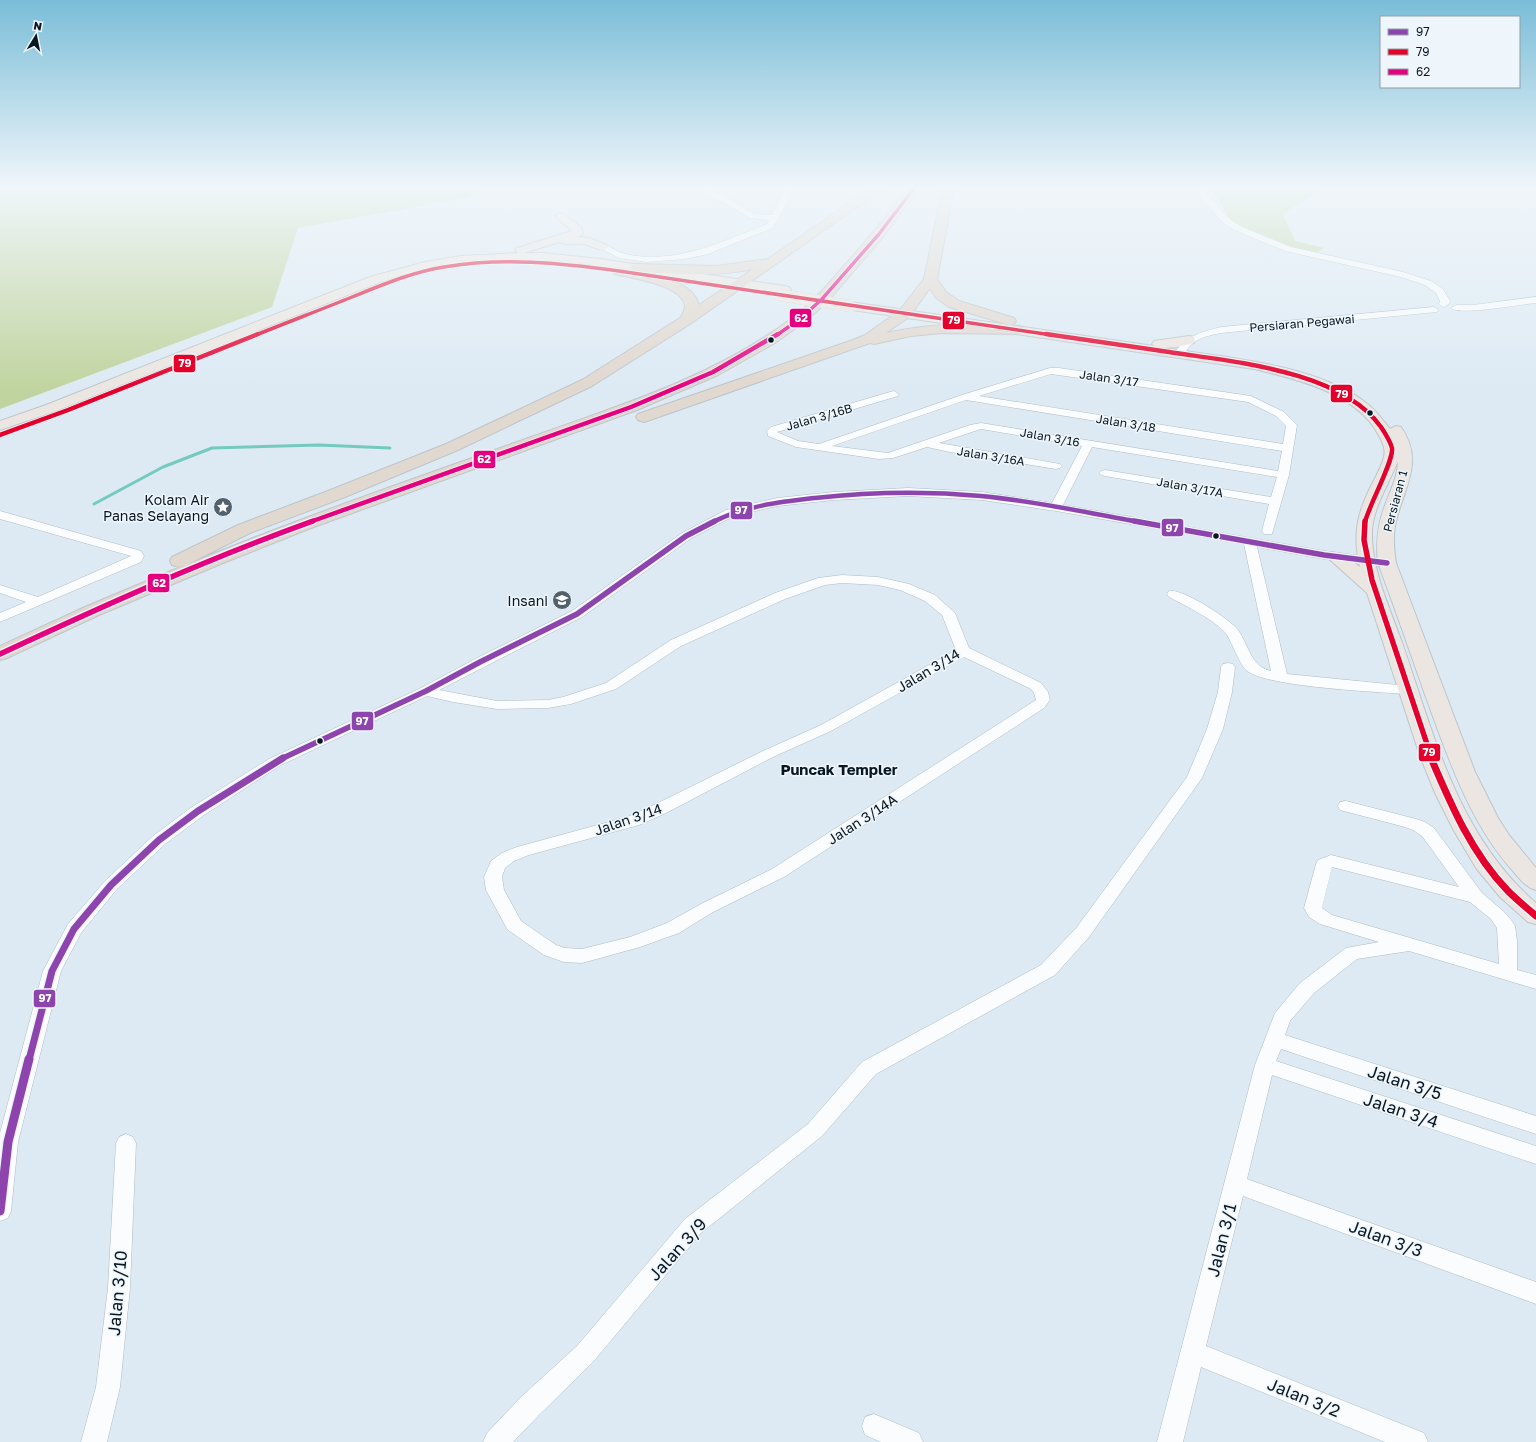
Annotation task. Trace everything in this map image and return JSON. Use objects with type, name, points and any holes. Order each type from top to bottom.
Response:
[{"type":"highway","points":[[637,268],[698,271],[744,267],[768,261],[780,254]]},
{"type":"highway","points":[[143,579],[244,529],[339,493],[452,446],[580,387],[685,321],[784,254]]},
{"type":"highway","points":[[0,642],[143,579],[234,542],[427,473],[631,397],[669,381],[714,360],[765,332],[802,304],[851,254]]},
{"type":"highway","points":[[0,654],[92,611],[216,559],[297,527],[631,407],[713,372],[770,340],[801,318],[822,299],[861,254]]},
{"type":"highway","points":[[92,611],[376,509],[870,338],[906,310],[930,279],[935,254]]},
{"type":"highway","points":[[619,271],[666,283],[684,292],[690,298],[693,305],[685,321]]},
{"type":"highway","points":[[930,279],[941,295],[954,304],[1016,326]]},
{"type":"highway","points":[[858,343],[915,331],[1016,326]]},
{"type":"main road","points":[[0,426],[51,408],[402,270],[427,263],[492,254]]},
{"type":"main road","points":[[556,254],[737,286]]},
{"type":"main road","points":[[374,280],[425,265],[481,257],[542,256],[600,262]]},
{"type":"main road","points":[[0,435],[68,410],[382,285],[429,270],[462,264],[521,261],[557,263],[737,286]]},
{"type":"main road","name":"Persiaran 1","points":[[737,286],[1016,326],[1183,348],[1309,380],[1341,394],[1360,405],[1373,416],[1382,428],[1392,452],[1388,466],[1364,524],[1364,540],[1378,562],[1473,792],[1486,819],[1504,846],[1536,882]]},
{"type":"main road","name":"Persiaran 1","points":[[1016,326],[1183,348],[1267,362],[1314,375],[1352,392],[1386,417],[1402,440],[1406,460],[1401,487],[1388,520],[1384,544],[1378,562],[1376,592],[1431,755],[1458,818],[1482,860],[1500,884],[1525,908],[1536,916]]},
{"type":"main road","points":[[1329,556],[1337,555],[1343,552],[1364,533]]},
{"type":"main road","points":[[1329,556],[1353,570],[1376,592]]},
{"type":"street","points":[[616,254],[654,259],[687,254]]},
{"type":"street","points":[[1311,254],[1403,275],[1428,283],[1440,291],[1445,301],[1444,304]]},
{"type":"street","points":[[1456,308],[1456,311],[1450,313],[1434,310],[1430,307],[1433,305],[1444,304],[1456,308],[1473,308],[1536,300]]},
{"type":"street","name":"Persiaran Pegawai","points":[[1183,348],[1208,333],[1229,329],[1363,318],[1434,310]]},
{"type":"street","name":"Jalan 3/17","points":[[821,446],[966,397],[1050,371],[1059,371],[1251,400],[1280,414],[1292,425],[1283,475],[1268,531]]},
{"type":"street","name":"Jalan 3/16B","points":[[821,446],[796,444],[772,434],[772,431],[894,394]]},
{"type":"street","name":"Jalan 3/18","points":[[966,397],[1287,448]]},
{"type":"street","name":"Jalan 3/16","points":[[821,446],[879,456],[889,456],[974,427],[981,426],[1283,475]]},
{"type":"street","name":"Jalan 3/16A","points":[[926,443],[950,449],[1056,466]]},
{"type":"street","points":[[1056,507],[1088,444]]},
{"type":"street","name":"Jalan 3/17A","points":[[1105,473],[1275,502]]},
{"type":"street","points":[[0,1211],[8,1142],[52,971],[74,929],[110,885],[165,836],[198,811],[275,762],[426,692],[480,662],[577,614],[686,536],[730,513],[777,502],[834,496],[908,492],[982,496],[1056,507],[1329,556],[1378,562]]},
{"type":"street","points":[[0,515],[137,554],[138,556],[136,559],[0,618]]},
{"type":"street","points":[[1250,542],[1280,677]]},
{"type":"street","name":"Jalan 3/14","points":[[426,692],[498,705],[541,705],[566,701],[611,686],[676,642],[780,596],[823,581],[842,579],[878,582],[904,587],[930,598],[948,614],[960,646],[964,651],[826,728],[768,754],[660,809],[633,821],[523,851],[508,857],[497,865],[493,877],[495,890],[514,925],[550,950],[564,955],[582,956]]},
{"type":"street","points":[[0,589],[38,601]]},
{"type":"street","points":[[1174,594],[1200,608],[1232,631],[1251,667],[1261,672],[1294,680],[1408,690]]},
{"type":"street","name":"Jalan 3/14A","points":[[582,956],[634,942],[673,928],[778,873],[1039,705],[1043,700],[1041,692],[1036,686],[964,651]]},
{"type":"street","name":"Jalan 3/9","points":[[496,1442],[530,1406],[585,1354],[693,1226],[815,1130],[869,1068],[974,1012],[1048,970],[1083,932],[1194,778],[1215,729],[1225,692],[1228,667]]},
{"type":"street","points":[[1346,806],[1420,826],[1428,832],[1476,897],[1497,915],[1506,926],[1508,941],[1508,974]]},
{"type":"street","points":[[1476,897],[1331,861],[1324,864],[1313,908],[1315,913],[1326,920],[1536,982]]},
{"type":"street","name":"Jalan 3/1","points":[[1170,1442],[1265,1065],[1282,1018],[1307,988],[1352,953],[1411,944]]},
{"type":"street","name":"Jalan 3/5","points":[[1274,1039],[1536,1125]]},
{"type":"street","name":"Jalan 3/4","points":[[1265,1065],[1536,1156]]},
{"type":"street","name":"Jalan 3/10","points":[[94,1442],[108,1388],[117,1303],[126,1143]]},
{"type":"street","name":"Jalan 3/3","points":[[1235,1184],[1536,1293]]},
{"type":"street","name":"Jalan 3/2","points":[[1193,1352],[1415,1442]]},
{"type":"street","points":[[874,1426],[910,1442]]},
{"type":"green space","points":[[0,254],[289,254],[272,307],[0,409]]},
{"type":"waterway","points":[[94,504],[163,467],[212,448],[319,445],[390,448]]},
{"type":"transit line","name":"62","points":[[0,654],[92,611],[216,559],[305,524],[631,407],[713,372],[770,340],[801,318],[822,299],[861,254]]},
{"type":"transit line","name":"79","points":[[0,435],[68,410],[382,285],[443,267],[487,262],[509,261],[553,263],[619,271],[1254,365],[1288,373],[1326,386],[1360,405],[1373,416],[1383,430],[1390,444],[1392,449],[1391,458],[1370,506],[1364,531],[1368,566],[1376,593],[1417,718],[1446,793],[1464,829],[1484,862],[1508,891],[1536,916]]},
{"type":"transit line","name":"97","points":[[0,1211],[8,1142],[52,971],[74,929],[111,885],[159,840],[198,811],[275,762],[426,691],[480,662],[577,614],[686,536],[730,513],[777,502],[834,496],[908,492],[982,496],[1056,507],[1324,555],[1387,563]]},
{"type":"place","name":"Kolam Air Panas Selayang","points":[[223,507]]},
{"type":"place","name":"Insani","points":[[562,600]]},
{"type":"district","name":"Puncak Templer","points":[[839,769]]}]
